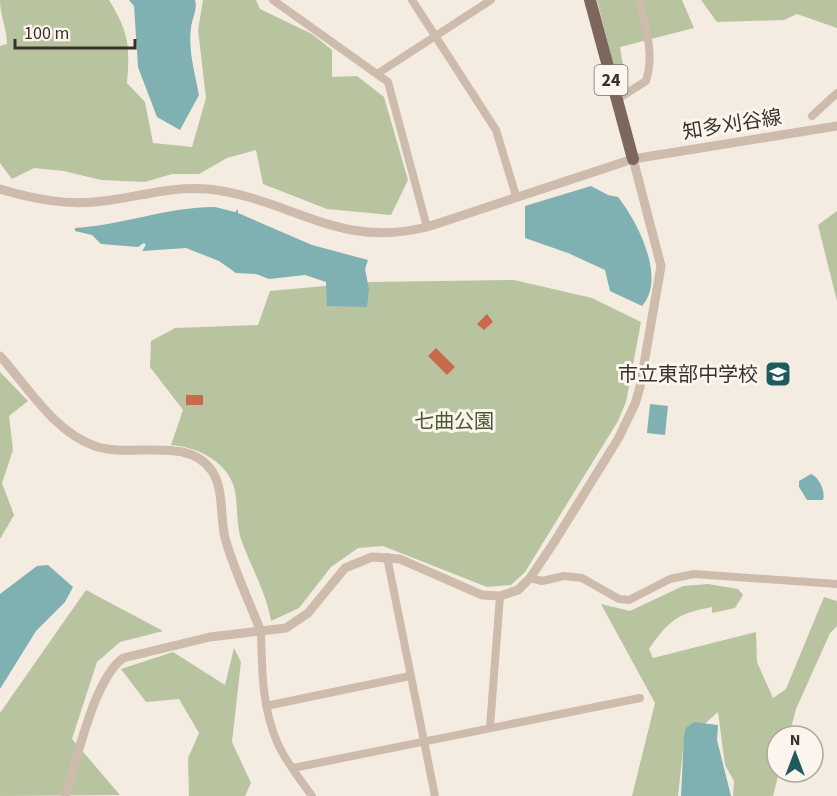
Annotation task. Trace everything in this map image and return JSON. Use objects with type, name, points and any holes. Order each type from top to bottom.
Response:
[{"type":"main road","name":"24","points":[[590,0],[633,159]]},
{"type":"street","points":[[273,0],[388,82],[427,227]]},
{"type":"street","points":[[412,0],[496,130],[516,196]]},
{"type":"street","points":[[377,74],[491,0]]},
{"type":"street","points":[[616,100],[646,81],[651,66],[650,46],[639,0]]},
{"type":"street","points":[[812,116],[837,93]]},
{"type":"street","name":"知多刈谷線","points":[[0,189],[53,202],[73,203],[102,202],[179,189],[205,189],[250,198],[342,229],[385,233],[427,227],[633,159],[837,126]]},
{"type":"street","points":[[65,796],[102,683],[115,664],[123,658],[159,647],[210,637],[286,628],[302,618],[334,579],[354,562],[372,557],[387,557],[409,563],[469,591],[501,596],[518,590],[530,578],[623,430],[640,387],[661,266],[633,159]]},
{"type":"street","points":[[0,356],[62,426],[84,442],[108,450],[183,452],[205,463],[217,481],[225,538],[261,632],[266,706],[277,742],[312,796]]},
{"type":"street","points":[[387,557],[435,796]]},
{"type":"street","points":[[530,578],[542,581],[564,576],[582,578],[619,598],[629,600],[670,579],[694,574],[837,584]]},
{"type":"street","points":[[490,727],[501,596]]},
{"type":"street","points":[[266,706],[410,676]]},
{"type":"street","points":[[293,768],[640,699]]},
{"type":"green space","points":[[0,0],[109,0],[121,22],[127,40],[127,83],[145,102],[153,143],[192,147],[206,98],[198,30],[203,0],[256,0],[260,9],[312,34],[332,50],[332,77],[357,76],[384,97],[408,180],[391,215],[327,209],[263,184],[256,150],[227,158],[199,174],[172,174],[145,182],[101,180],[64,171],[34,168],[12,179],[0,163],[0,46],[7,44]]},
{"type":"green space","points":[[597,0],[682,0],[694,28],[620,47],[624,71],[620,74],[614,67]]},
{"type":"green space","points":[[701,0],[837,0],[837,28],[797,14],[784,20],[717,22]]},
{"type":"green space","points":[[837,211],[837,301],[818,225]]},
{"type":"green space","name":"七曲公園","points":[[514,280],[592,298],[641,322],[626,402],[618,421],[525,572],[511,585],[487,587],[383,546],[358,548],[331,567],[299,608],[271,621],[262,590],[240,536],[232,481],[219,464],[211,458],[192,449],[171,445],[183,410],[150,367],[151,341],[175,328],[258,325],[270,291],[369,282]]},
{"type":"green space","points":[[0,372],[28,401],[9,416],[13,450],[2,483],[14,515],[0,539]]},
{"type":"green space","points":[[708,584],[738,589],[743,595],[735,608],[712,613],[712,607],[690,612],[675,620],[662,631],[649,649],[653,658],[756,632],[757,662],[773,698],[786,689],[824,597],[837,601],[837,626],[830,633],[796,709],[792,724],[765,724],[765,784],[776,784],[773,796],[733,796],[734,781],[725,765],[718,712],[684,742],[678,796],[632,796],[655,703],[601,604],[630,611],[683,586]]},
{"type":"green space","points":[[86,590],[163,631],[120,642],[97,662],[72,739],[120,795],[0,796],[0,713]]},
{"type":"green space","points":[[234,648],[241,662],[232,742],[251,783],[245,796],[189,796],[188,758],[199,733],[179,699],[146,702],[121,669],[173,652],[225,685]]},
{"type":"water","points":[[129,0],[195,0],[190,45],[199,95],[180,130],[157,117],[138,67],[134,6]]},
{"type":"water","points":[[591,186],[608,195],[618,197],[641,235],[650,266],[651,281],[649,294],[642,306],[610,291],[605,270],[568,253],[525,238],[525,206]]},
{"type":"water","points":[[215,207],[235,212],[238,209],[238,213],[312,245],[368,260],[365,269],[369,289],[367,307],[327,306],[326,282],[305,275],[269,279],[256,274],[236,273],[219,261],[186,248],[142,251],[146,245],[144,243],[138,247],[101,244],[92,235],[75,231],[75,228],[180,210]]},
{"type":"water","points":[[650,404],[668,406],[665,435],[647,433]]},
{"type":"water","points":[[811,474],[821,485],[824,493],[823,500],[807,500],[799,487],[799,481]]},
{"type":"water","points":[[48,565],[73,587],[65,602],[36,631],[0,689],[0,594],[37,566]]},
{"type":"water","points":[[694,722],[718,725],[717,740],[731,796],[681,796],[684,736],[686,728]]},
{"type":"building","points":[[487,314],[493,322],[484,330],[477,324]]},
{"type":"building","points":[[436,348],[455,367],[447,375],[428,356]]},
{"type":"building","points":[[186,395],[203,395],[203,405],[186,405]]},
{"type":"place","name":"市立東部中学校","points":[[778,374]]}]
